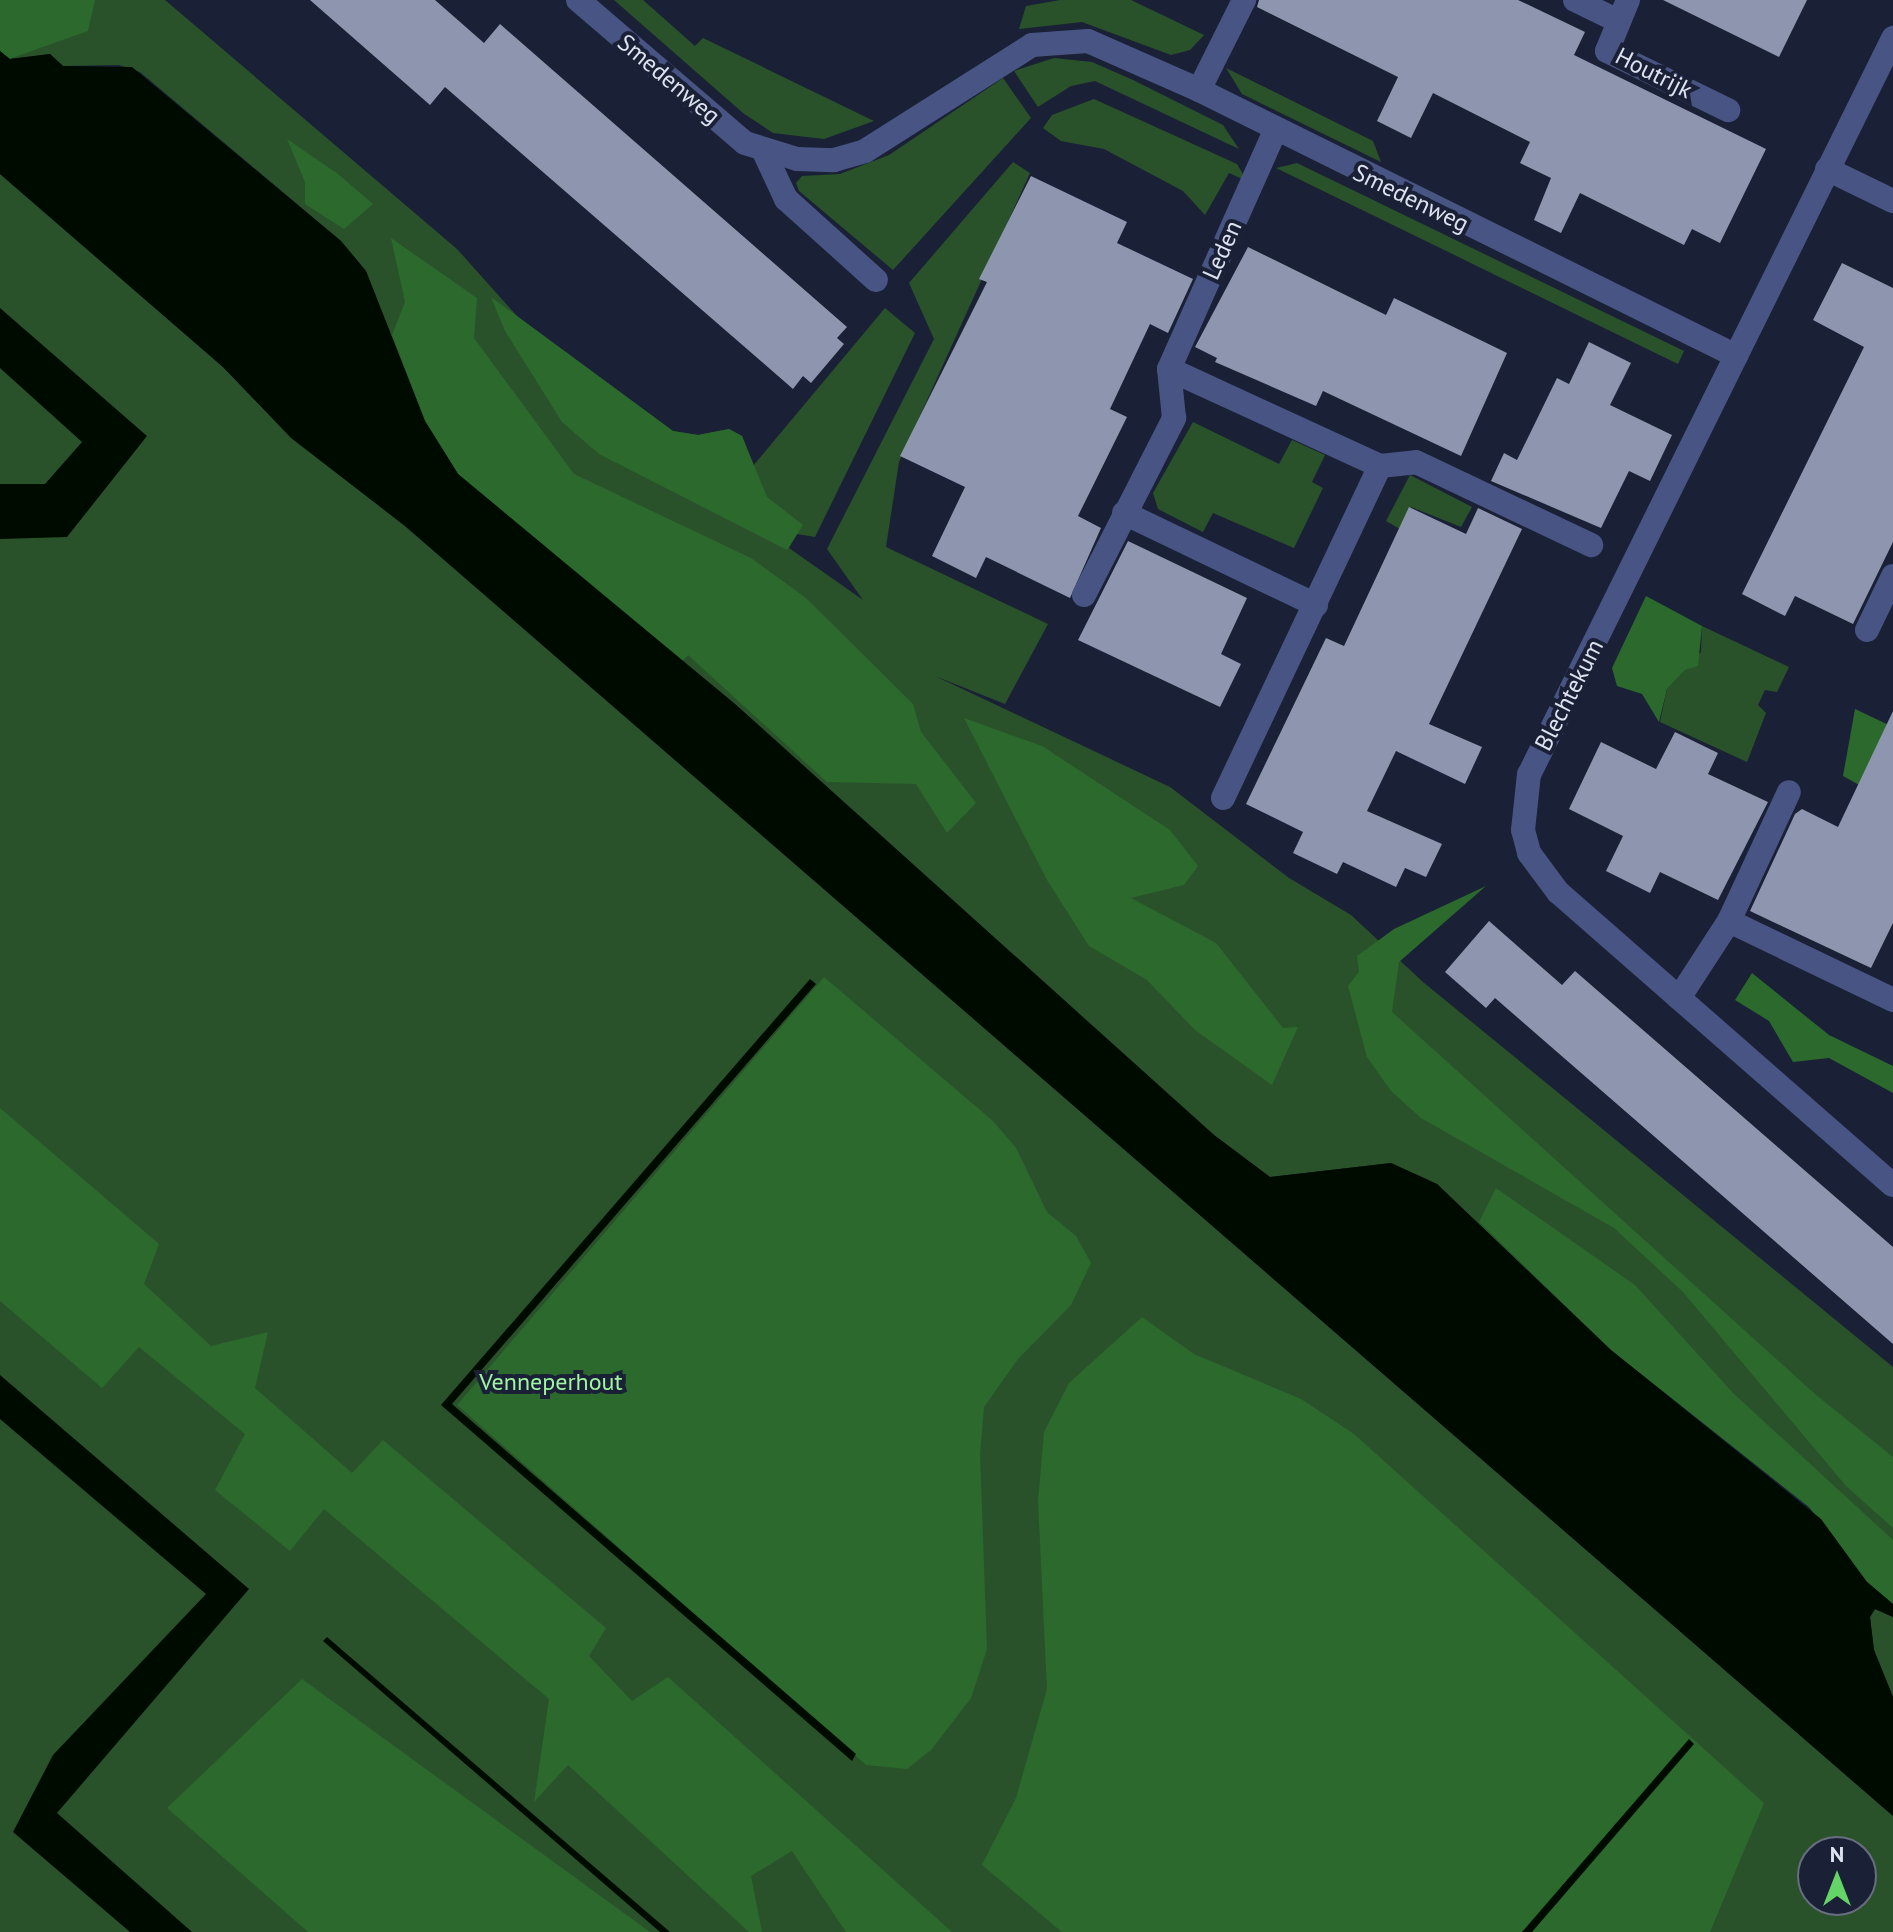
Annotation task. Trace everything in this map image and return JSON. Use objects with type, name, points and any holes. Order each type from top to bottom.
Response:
[{"type":"street","name":"Smedenweg","points":[[578,0],[745,143],[764,152],[834,160],[865,151],[1032,45],[1063,40],[1111,49],[1736,356]]},
{"type":"street","points":[[1199,90],[1244,0]]},
{"type":"street","name":"Houtrijk","points":[[1575,0],[1623,10],[1607,51],[1728,110]]},
{"type":"street","points":[[1736,356],[1893,38]]},
{"type":"street","name":"Leden","points":[[1084,595],[1174,418],[1169,369],[1275,131]]},
{"type":"street","points":[[764,152],[786,199],[876,280]]},
{"type":"street","points":[[1827,169],[1893,201]]},
{"type":"street","name":"Blechtekum","points":[[1736,356],[1646,546],[1534,763],[1523,804],[1526,844],[1547,880],[1893,1185]]},
{"type":"street","points":[[1169,369],[1380,466],[1416,462],[1591,545]]},
{"type":"street","points":[[1223,798],[1380,466]]},
{"type":"street","points":[[1124,513],[1316,605]]},
{"type":"street","points":[[1867,630],[1893,576]]},
{"type":"street","points":[[1679,998],[1729,921],[1789,792]]},
{"type":"street","points":[[1729,921],[1893,1000]]},
{"type":"green space","points":[[0,0],[165,0],[457,249],[517,316],[673,431],[698,435],[729,429],[742,436],[753,466],[885,308],[915,333],[815,537],[797,534],[789,548],[863,600],[827,549],[934,339],[909,283],[1013,162],[1030,173],[899,462],[886,547],[1048,624],[1005,704],[935,676],[1170,787],[1289,878],[1351,915],[1423,982],[1893,1367],[1893,1604],[1809,1507],[1611,1350],[1437,1184],[1391,1163],[1270,1177],[1214,1135],[735,704],[561,562],[425,421],[366,271],[341,241],[140,72],[119,65],[63,66],[50,54],[9,59],[0,51]]},
{"type":"green space","points":[[0,0],[95,0],[88,31],[9,59],[0,51]]},
{"type":"green space","points":[[614,0],[643,0],[695,46],[703,38],[874,121],[824,139],[773,133],[743,113]]},
{"type":"green space","points":[[1060,0],[1131,0],[1204,35],[1190,50],[1171,55],[1082,22],[1019,29],[1026,6]]},
{"type":"green space","points":[[1054,58],[1092,62],[1133,80],[1223,125],[1239,149],[1095,81],[1071,86],[1038,107],[1014,71]]},
{"type":"green space","points":[[1226,68],[1373,141],[1381,162],[1242,94]]},
{"type":"green space","points":[[1003,78],[1031,118],[893,270],[799,191],[796,183],[802,176],[840,174],[889,155]]},
{"type":"green space","points":[[1094,99],[1237,164],[1247,181],[1229,173],[1205,215],[1183,191],[1104,149],[1061,141],[1043,128],[1052,115]]},
{"type":"green space","points":[[287,139],[338,174],[373,204],[344,229],[305,204],[305,182]]},
{"type":"green space","points":[[1297,163],[1684,351],[1678,364],[1276,168]]},
{"type":"green space","name":"Venneperhout","points":[[0,174],[223,367],[291,437],[405,526],[1893,1816],[1893,1932],[0,1932]]},
{"type":"green space","points":[[391,238],[477,298],[474,338],[574,474],[751,558],[806,598],[913,704],[921,732],[976,803],[947,833],[916,784],[827,782],[688,655],[682,661],[458,474],[425,421],[392,335],[405,302]]},
{"type":"green space","points":[[491,297],[673,431],[698,435],[729,429],[742,436],[767,497],[803,525],[787,550],[599,454],[562,422],[505,331]]},
{"type":"green space","points":[[1193,422],[1279,464],[1292,440],[1325,455],[1312,482],[1323,488],[1294,548],[1213,513],[1203,532],[1158,509],[1153,493]]},
{"type":"green space","points":[[1410,475],[1472,507],[1461,527],[1411,507],[1400,529],[1386,521]]},
{"type":"green space","points":[[1646,596],[1702,626],[1698,666],[1685,670],[1667,689],[1659,722],[1642,694],[1617,686],[1612,668]]},
{"type":"green space","points":[[1702,626],[1789,667],[1777,692],[1765,690],[1758,705],[1766,713],[1747,762],[1660,722],[1667,689],[1701,652]]},
{"type":"green space","points":[[1855,709],[1893,727],[1893,804],[1843,776]]},
{"type":"green space","points":[[964,718],[1042,746],[1170,830],[1198,866],[1184,885],[1131,898],[1216,943],[1283,1028],[1298,1027],[1272,1085],[1195,1030],[1147,980],[1089,946],[1047,880]]},
{"type":"green space","points":[[1486,886],[1399,962],[1392,1012],[1815,1394],[1893,1457],[1893,1528],[1846,1486],[1683,1292],[1614,1228],[1421,1118],[1391,1091],[1367,1057],[1348,986],[1359,972],[1357,956],[1394,929]]},
{"type":"green space","points":[[1752,973],[1829,1035],[1893,1066],[1893,1093],[1829,1058],[1793,1062],[1769,1021],[1735,1000]]},
{"type":"green space","points":[[824,977],[993,1121],[1016,1148],[1047,1212],[1076,1236],[1091,1263],[1071,1305],[1018,1359],[984,1407],[980,1454],[987,1649],[971,1698],[931,1750],[907,1769],[866,1765],[457,1405]]},
{"type":"green space","points":[[0,1108],[159,1244],[144,1284],[211,1346],[268,1332],[255,1388],[352,1473],[383,1440],[606,1628],[589,1656],[632,1701],[668,1677],[952,1932],[846,1932],[792,1851],[751,1876],[762,1932],[749,1932],[568,1765],[534,1802],[549,1699],[324,1509],[290,1551],[215,1490],[245,1434],[139,1347],[102,1388],[0,1301]]},
{"type":"green space","points":[[1496,1188],[1635,1285],[1733,1393],[1893,1540],[1893,1604],[1867,1582],[1809,1507],[1611,1350],[1479,1222]]},
{"type":"green space","points":[[1142,1317],[1194,1354],[1301,1399],[1354,1434],[1764,1803],[1710,1932],[1062,1932],[982,1865],[1016,1798],[1047,1689],[1038,1501],[1044,1432],[1069,1383]]},
{"type":"green space","points":[[1875,1609],[1893,1617],[1893,1697],[1874,1650],[1870,1617]]},
{"type":"green space","points":[[302,1679],[650,1932],[308,1932],[167,1808]]},
{"type":"shaded area","points":[[0,51],[10,59],[50,54],[63,66],[132,67],[341,241],[366,271],[425,421],[458,474],[735,704],[1214,1135],[1270,1177],[1391,1163],[1437,1184],[1611,1350],[1821,1519],[1867,1582],[1893,1604],[1893,1617],[1875,1609],[1870,1617],[1874,1650],[1893,1697],[1893,1816],[405,526],[291,438],[223,367],[0,174]]},
{"type":"shaded area","points":[[0,308],[147,436],[67,537],[0,539],[0,484],[45,484],[82,442],[0,368]]},
{"type":"shaded area","points":[[810,979],[816,984],[452,1404],[856,1754],[852,1761],[441,1405]]},
{"type":"shaded area","points":[[0,1375],[249,1589],[57,1813],[192,1932],[130,1932],[13,1832],[53,1755],[206,1594],[0,1419]]},
{"type":"shaded area","points":[[327,1637],[670,1932],[660,1932],[323,1641]]},
{"type":"shaded area","points":[[1689,1739],[1694,1744],[1532,1932],[1522,1932]]},
{"type":"building","points":[[310,0],[435,0],[484,43],[500,24],[847,327],[837,338],[844,344],[811,383],[803,376],[793,389],[445,87],[430,105]]},
{"type":"building","points":[[1259,0],[1518,0],[1585,32],[1574,55],[1766,149],[1720,243],[1692,229],[1684,245],[1580,193],[1561,233],[1534,220],[1551,178],[1520,163],[1530,142],[1433,93],[1411,138],[1377,121],[1398,77],[1257,7]]},
{"type":"building","points":[[1663,0],[1807,0],[1779,57]]},
{"type":"building","points":[[1031,176],[1127,222],[1117,243],[1193,279],[1168,333],[1150,324],[1110,409],[1127,417],[1078,516],[1101,528],[1070,598],[986,557],[976,578],[932,556],[965,487],[900,456],[987,282],[979,279]]},
{"type":"building","points":[[1248,247],[1386,315],[1394,298],[1507,353],[1461,456],[1323,391],[1316,406],[1215,362],[1217,358],[1195,347]]},
{"type":"building","points":[[1842,263],[1893,288],[1893,542],[1853,624],[1795,596],[1785,616],[1742,594],[1864,347],[1813,320]]},
{"type":"building","points":[[1589,342],[1631,363],[1610,405],[1672,435],[1650,481],[1629,471],[1601,528],[1491,481],[1504,453],[1517,460],[1557,378],[1569,384]]},
{"type":"building","points":[[1409,507],[1466,534],[1478,508],[1522,529],[1429,724],[1482,747],[1465,784],[1396,751],[1367,811],[1442,844],[1426,877],[1405,868],[1396,887],[1343,862],[1337,874],[1293,853],[1303,832],[1246,804],[1326,638],[1344,646]]},
{"type":"building","points":[[1128,541],[1247,598],[1221,654],[1241,664],[1220,707],[1078,640]]},
{"type":"building","points":[[1893,711],[1893,923],[1871,968],[1750,911],[1795,814],[1802,809],[1838,827]]},
{"type":"building","points":[[1675,732],[1718,753],[1708,774],[1768,802],[1718,900],[1660,872],[1650,893],[1606,871],[1623,836],[1569,809],[1601,742],[1656,769]]},
{"type":"building","points":[[1489,921],[1562,985],[1575,971],[1893,1247],[1893,1344],[1495,998],[1486,1008],[1445,972]]}]
